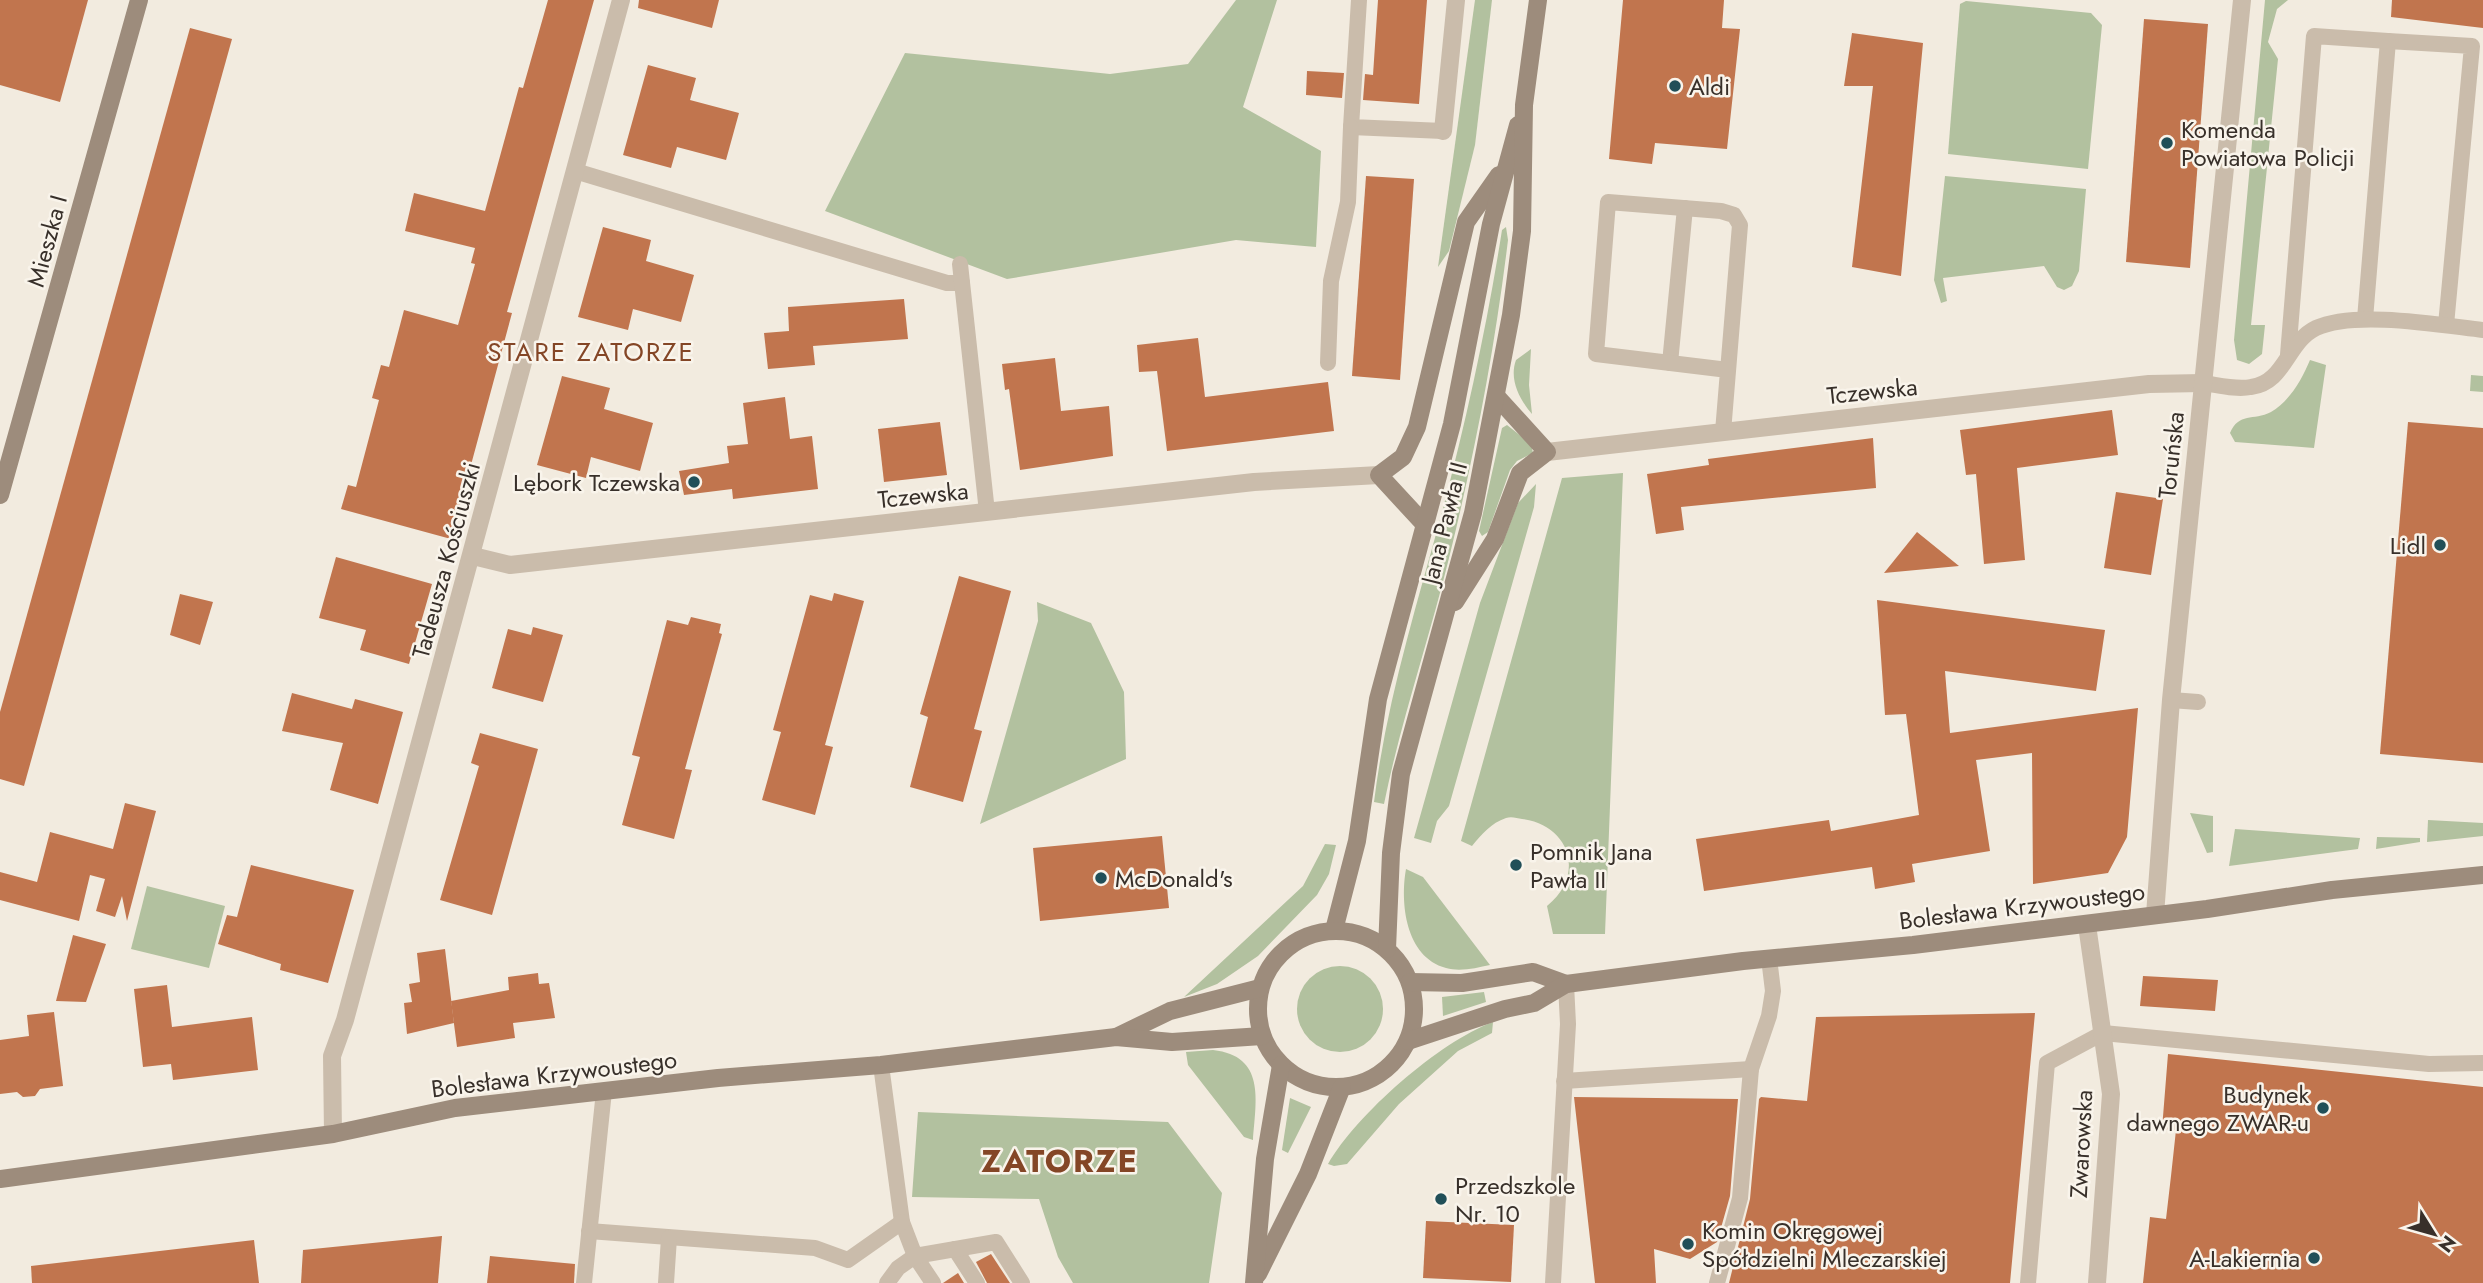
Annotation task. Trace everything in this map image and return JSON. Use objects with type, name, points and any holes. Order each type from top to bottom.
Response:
[{"type":"main road","name":"Mieszka I","points":[[0,495],[5,459],[139,0]]},
{"type":"main road","name":"Jana Pawła II","points":[[1387,949],[1394,813],[1401,774],[1473,513],[1497,397],[1522,231],[1524,105],[1538,0]]},
{"type":"main road","name":"Jana Pawła II","points":[[1334,930],[1357,841],[1378,699],[1426,526],[1454,411],[1491,224],[1524,105]]},
{"type":"main road","points":[[1426,526],[1379,475],[1403,457],[1417,427],[1466,222],[1505,167]]},
{"type":"main road","points":[[1446,617],[1495,539],[1520,473],[1547,452],[1497,397]]},
{"type":"main road","name":"Bolesława Krzywoustego","points":[[1408,1041],[1505,1009],[1534,1003],[1566,984],[1769,958],[2087,925],[2332,890],[2483,875]]},
{"type":"main road","points":[[1334,930],[1362,934],[1387,949],[1401,964],[1410,982],[1415,1011],[1408,1041],[1392,1064],[1369,1080],[1342,1087],[1309,1083],[1281,1065],[1262,1036],[1258,1012],[1260,988],[1275,958],[1301,938],[1334,930]]},
{"type":"main road","name":"Bolesława Krzywoustego","points":[[1410,982],[1462,983],[1533,972],[1566,984]]},
{"type":"main road","name":"Bolesława Krzywoustego","points":[[1116,1037],[1170,1011],[1260,988]]},
{"type":"main road","name":"Bolesława Krzywoustego","points":[[0,1179],[333,1134],[455,1108],[604,1091],[881,1065],[1116,1037],[1172,1042],[1262,1036]]},
{"type":"main road","points":[[1254,1283],[1265,1159],[1281,1065]]},
{"type":"main road","points":[[1254,1283],[1308,1174],[1342,1087]]},
{"type":"street","name":"Tadeusza Kościuszki","points":[[333,1134],[332,1056],[345,1020],[473,556],[621,0]]},
{"type":"street","points":[[1443,131],[1456,0]]},
{"type":"street","name":"Toruńska","points":[[2155,915],[2171,700],[2242,0]]},
{"type":"street","name":"Tczewska","points":[[1547,452],[2148,384],[2203,383]]},
{"type":"street","name":"Tczewska","points":[[473,556],[510,565],[1254,482],[1379,475]]},
{"type":"street","name":"Zwarowska","points":[[2087,925],[2111,1094],[2097,1283]]},
{"type":"lane","points":[[1328,363],[1331,281],[1348,202],[1359,0]]},
{"type":"lane","points":[[2288,355],[2314,36],[2478,47],[2446,325]]},
{"type":"lane","points":[[2365,319],[2388,41]]},
{"type":"lane","points":[[1351,127],[1443,131]]},
{"type":"lane","points":[[575,171],[947,283],[962,283]]},
{"type":"lane","points":[[1723,432],[1740,225],[1734,215],[1608,202],[1596,354],[1728,370]]},
{"type":"lane","points":[[1670,363],[1685,208]]},
{"type":"lane","points":[[960,264],[988,512]]},
{"type":"lane","points":[[2203,383],[2248,388],[2266,385],[2279,372],[2300,340],[2318,327],[2365,319],[2483,330]]},
{"type":"lane","points":[[2171,700],[2198,702]]},
{"type":"lane","points":[[1717,1283],[1740,1198],[1751,1069],[1769,1016],[1773,991],[1769,958]]},
{"type":"lane","points":[[1553,1283],[1568,1024],[1566,984]]},
{"type":"lane","points":[[2028,1283],[2047,1063],[2103,1033],[2429,1064],[2483,1063]]},
{"type":"lane","points":[[881,1065],[902,1222],[915,1256],[933,1283]]},
{"type":"lane","points":[[1564,1081],[1751,1069]]},
{"type":"lane","points":[[584,1283],[604,1091]]},
{"type":"lane","points":[[589,1231],[815,1248],[848,1260],[902,1222]]},
{"type":"lane","points":[[666,1283],[669,1238]]},
{"type":"lane","points":[[887,1283],[898,1268],[915,1256],[996,1242],[1022,1283]]},
{"type":"lane","points":[[955,1249],[977,1283]]},
{"type":"green space","points":[[1236,0],[1277,0],[1243,107],[1321,151],[1316,247],[1236,240],[1007,279],[825,211],[905,53],[1110,74],[1188,64]]},
{"type":"green space","points":[[1475,0],[1492,0],[1475,145],[1449,251],[1438,267]]},
{"type":"green space","points":[[2265,0],[2288,0],[2277,9],[2268,42],[2278,59],[2251,325],[2265,325],[2262,354],[2249,364],[2237,360],[2234,340]]},
{"type":"green space","points":[[1966,1],[2091,13],[2102,25],[2088,169],[1948,154],[1960,4]]},
{"type":"green space","points":[[1945,176],[2086,189],[2079,271],[2072,286],[2064,290],[2057,287],[2044,266],[1943,278],[1947,301],[1941,303],[1934,280]]},
{"type":"green space","points":[[1506,227],[1508,240],[1490,360],[1458,519],[1384,804],[1374,802],[1394,693],[1459,445],[1483,338],[1502,230]]},
{"type":"green space","points":[[1531,349],[1529,385],[1532,414],[1519,395],[1514,374],[1516,360]]},
{"type":"green space","points":[[2310,360],[2326,365],[2314,448],[2235,442],[2230,433],[2234,426],[2242,420],[2271,412],[2284,402],[2295,389]]},
{"type":"green space","points":[[2471,375],[2483,376],[2483,392],[2470,391]]},
{"type":"green space","points":[[1507,425],[1531,444],[1533,453],[1517,461],[1510,470],[1488,532],[1482,536],[1479,531],[1502,428]]},
{"type":"green space","points":[[1623,473],[1605,934],[1553,934],[1547,906],[1559,894],[1569,866],[1567,853],[1552,831],[1538,823],[1510,817],[1491,826],[1472,846],[1461,841],[1562,478]]},
{"type":"green space","points":[[1536,484],[1534,507],[1449,806],[1437,821],[1431,843],[1414,838],[1480,603],[1518,503]]},
{"type":"green space","points":[[1037,602],[1091,623],[1124,692],[1126,759],[980,824],[1038,621]]},
{"type":"green space","points":[[2190,813],[2213,816],[2213,852],[2207,853]]},
{"type":"green space","points":[[2428,820],[2483,823],[2483,836],[2427,842]]},
{"type":"green space","points":[[2235,829],[2360,838],[2358,849],[2229,866]]},
{"type":"green space","points":[[2377,837],[2420,838],[2420,842],[2376,849]]},
{"type":"green space","points":[[1325,844],[1336,845],[1329,874],[1317,895],[1258,956],[1217,984],[1184,997],[1303,886]]},
{"type":"green space","points":[[1406,869],[1423,877],[1490,965],[1451,969],[1432,962],[1422,953],[1408,927],[1405,912]]},
{"type":"green space","points":[[147,886],[225,906],[209,968],[131,949]]},
{"type":"green space","points":[[1340,966],[1356,970],[1370,979],[1379,993],[1383,1009],[1379,1025],[1370,1039],[1356,1048],[1340,1052],[1324,1048],[1310,1039],[1301,1025],[1297,1009],[1301,993],[1310,979],[1324,970]]},
{"type":"green space","points":[[1484,992],[1486,1002],[1443,1016],[1442,997]]},
{"type":"green space","points":[[1493,1022],[1492,1033],[1458,1051],[1399,1104],[1347,1164],[1328,1164],[1358,1124],[1401,1082],[1449,1046]]},
{"type":"green space","points":[[1213,1050],[1230,1054],[1242,1061],[1250,1071],[1256,1096],[1253,1140],[1244,1137],[1188,1065],[1186,1052]]},
{"type":"green space","points":[[1290,1098],[1311,1107],[1288,1153],[1282,1150]]},
{"type":"green space","points":[[918,1112],[1168,1122],[1222,1193],[1209,1283],[1073,1283],[1058,1257],[1039,1199],[912,1197]]},
{"type":"building","points":[[0,0],[88,0],[60,102],[0,85]]},
{"type":"building","points":[[548,0],[594,0],[507,312],[512,313],[451,539],[341,509],[348,485],[356,487],[379,400],[372,398],[381,365],[389,367],[404,310],[458,325],[475,264],[471,263],[475,248],[405,231],[414,193],[485,211],[519,87],[523,88]]},
{"type":"building","points":[[639,0],[719,0],[712,28],[638,8]]},
{"type":"building","points":[[1378,0],[1427,0],[1419,104],[1363,100],[1365,74],[1373,75]]},
{"type":"building","name":"Aldi","points":[[1623,0],[1724,0],[1722,28],[1740,29],[1727,149],[1655,143],[1652,164],[1609,159]]},
{"type":"building","points":[[2392,0],[2483,0],[2483,28],[2391,17]]},
{"type":"building","name":"Komenda Powiatowa Policji","points":[[2144,19],[2208,24],[2190,268],[2126,262]]},
{"type":"building","points":[[190,28],[232,39],[24,786],[0,779],[0,712]]},
{"type":"building","points":[[1852,33],[1923,43],[1901,276],[1852,267],[1873,86],[1844,86]]},
{"type":"building","points":[[648,65],[696,78],[690,100],[739,113],[726,160],[677,147],[671,168],[623,155]]},
{"type":"building","points":[[1307,71],[1344,73],[1342,98],[1306,95]]},
{"type":"building","points":[[1366,176],[1414,179],[1400,380],[1352,376]]},
{"type":"building","points":[[603,227],[651,240],[646,261],[694,275],[681,322],[633,309],[628,330],[578,317]]},
{"type":"building","points":[[904,299],[908,339],[813,346],[815,365],[768,369],[764,333],[789,331],[788,307]]},
{"type":"building","points":[[1198,338],[1205,397],[1328,382],[1334,431],[1167,451],[1157,371],[1139,372],[1137,345]]},
{"type":"building","points":[[1055,358],[1061,411],[1109,406],[1113,456],[1020,470],[1009,389],[1005,390],[1002,364]]},
{"type":"building","points":[[562,376],[610,388],[604,409],[653,423],[640,471],[591,457],[586,478],[537,465]]},
{"type":"building","points":[[785,397],[790,439],[812,436],[818,489],[733,499],[732,489],[684,495],[679,471],[729,463],[727,446],[748,444],[743,403]]},
{"type":"building","points":[[2112,410],[2118,455],[2017,468],[2025,560],[1984,564],[1976,474],[1966,475],[1960,430]]},
{"type":"building","points":[[940,422],[947,475],[884,482],[878,429]]},
{"type":"building","name":"Lidl","points":[[2408,422],[2483,428],[2483,763],[2380,754]]},
{"type":"building","points":[[1873,438],[1876,488],[1681,507],[1684,530],[1656,534],[1647,474],[1709,465],[1708,459]]},
{"type":"building","points":[[2116,492],[2163,499],[2151,575],[2104,568]]},
{"type":"building","points":[[1917,532],[1959,566],[1884,573]]},
{"type":"building","points":[[336,557],[432,584],[409,664],[360,650],[366,630],[319,618]]},
{"type":"building","points":[[959,576],[1011,591],[974,729],[982,731],[963,802],[910,787],[928,717],[920,714]]},
{"type":"building","points":[[834,593],[864,601],[825,745],[833,747],[815,815],[762,800],[781,732],[773,730],[810,595],[832,601]]},
{"type":"building","points":[[180,594],[213,602],[200,645],[170,635]]},
{"type":"building","points":[[1877,600],[2105,630],[2096,691],[1945,671],[1950,733],[2138,708],[2127,837],[2108,873],[2033,884],[2032,753],[1976,760],[1990,851],[1912,864],[1915,882],[1875,889],[1872,867],[1704,891],[1696,839],[1829,820],[1831,831],[1919,815],[1906,714],[1885,715]]},
{"type":"building","points":[[691,617],[721,624],[719,633],[722,634],[685,769],[692,770],[674,839],[622,825],[640,757],[632,755],[667,620],[688,625]]},
{"type":"building","points":[[533,627],[563,635],[543,702],[492,688],[508,629],[531,635]]},
{"type":"building","points":[[292,693],[352,709],[355,699],[403,712],[378,804],[330,790],[343,743],[282,731]]},
{"type":"building","points":[[480,733],[538,749],[492,915],[440,900],[479,766],[471,763]]},
{"type":"building","points":[[125,803],[156,811],[127,921],[122,896],[115,917],[96,911],[105,879],[90,875],[79,921],[0,900],[0,872],[37,882],[50,832],[113,849]]},
{"type":"building","name":"McDonald's","points":[[1162,836],[1169,908],[1040,921],[1033,848]]},
{"type":"building","points":[[251,865],[354,890],[328,983],[280,970],[281,964],[218,944],[227,915],[237,917]]},
{"type":"building","points":[[73,935],[106,944],[86,1002],[56,1001]]},
{"type":"building","points":[[445,949],[454,1023],[407,1034],[404,1003],[412,1002],[409,984],[420,982],[417,953]]},
{"type":"building","points":[[538,973],[539,984],[549,983],[555,1018],[513,1023],[515,1038],[457,1047],[451,1001],[509,990],[508,977]]},
{"type":"building","points":[[2143,976],[2218,980],[2215,1011],[2140,1006]]},
{"type":"building","points":[[167,985],[172,1027],[252,1017],[258,1070],[173,1080],[171,1064],[143,1067],[134,989]]},
{"type":"building","points":[[54,1012],[63,1086],[40,1089],[35,1096],[23,1097],[17,1092],[0,1094],[0,1040],[29,1036],[27,1015]]},
{"type":"building","points":[[2035,1013],[2010,1283],[1729,1283],[1750,1199],[1759,1099],[1807,1101],[1816,1017]]},
{"type":"building","points":[[2168,1054],[2483,1087],[2483,1283],[2143,1283],[2150,1217],[2166,1219],[2171,1176],[2176,1130],[2162,1129]]},
{"type":"building","points":[[1574,1097],[1738,1099],[1730,1196],[1717,1242],[1690,1259],[1654,1249],[1656,1283],[1595,1283]]},
{"type":"building","points":[[1426,1221],[1514,1225],[1511,1282],[1423,1278]]},
{"type":"building","points":[[442,1236],[438,1283],[301,1283],[303,1250]]},
{"type":"building","points":[[254,1240],[259,1283],[32,1283],[31,1266]]},
{"type":"building","points":[[991,1254],[1010,1283],[987,1283],[976,1262]]},
{"type":"building","points":[[490,1256],[575,1264],[574,1283],[487,1283]]},
{"type":"building","points":[[958,1273],[964,1283],[943,1283]]},
{"type":"place","name":"Aldi","points":[[1675,86]]},
{"type":"place","name":"Komenda Powiatowa Policji","points":[[2167,143]]},
{"type":"place","name":"Lębork Tczewska","points":[[694,482]]},
{"type":"place","name":"Lidl","points":[[2440,545]]},
{"type":"place","name":"Pomnik Jana Pawła II","points":[[1516,865]]},
{"type":"place","name":"McDonald's","points":[[1101,878]]},
{"type":"place","name":"Budynek dawnego ZWAR-u","points":[[2323,1108]]},
{"type":"place","name":"Przedszkole Nr. 10","points":[[1441,1199]]},
{"type":"place","name":"Komin Okręgowej Spółdzielni Mleczarskiej","points":[[1688,1244]]},
{"type":"place","name":"A-Lakiernia","points":[[2314,1258]]},
{"type":"district","name":"STARE ZATORZE","points":[[591,352]]},
{"type":"district","name":"ZATORZE","points":[[1060,1161]]}]
